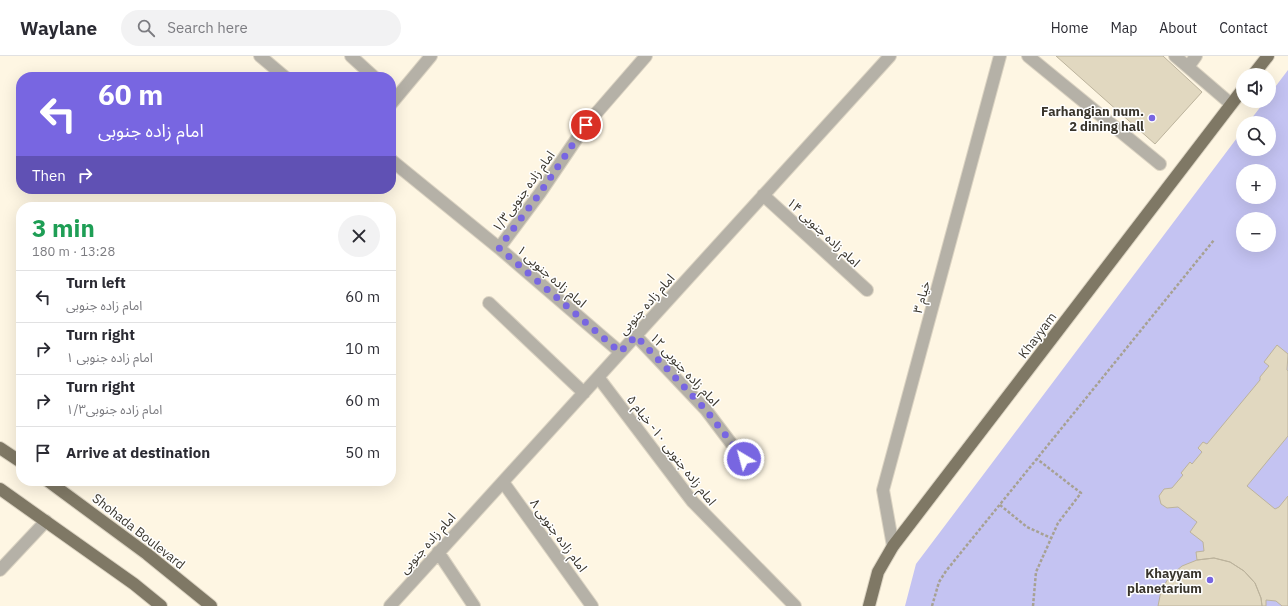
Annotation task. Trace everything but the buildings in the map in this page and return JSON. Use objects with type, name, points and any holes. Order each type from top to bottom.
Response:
[{"type":"main road","points":[[1259,68],[1268,56]]},
{"type":"main road","name":"Khayyam","points":[[869,606],[878,572],[893,546],[1236,98]]},
{"type":"main road","points":[[0,448],[16,459]]},
{"type":"main road","name":"Shohada Boulevard","points":[[55,486],[147,554],[211,606]]},
{"type":"main road","points":[[0,490],[134,584],[161,606]]},
{"type":"street","points":[[260,56],[279,72]]},
{"type":"street","points":[[351,56],[369,72]]},
{"type":"street","points":[[396,95],[431,56]]},
{"type":"street","name":"امام زاده جنوبی۱/۳","points":[[499,248],[540,193],[586,125],[646,56]]},
{"type":"street","name":"امام زاده جنوبی","points":[[390,606],[890,56]]},
{"type":"street","name":"خیام ۳","points":[[893,546],[883,490],[1000,56]]},
{"type":"street","points":[[1028,56],[1160,164]]},
{"type":"street","points":[[1175,56],[1231,104]]},
{"type":"street","points":[[1188,67],[1196,56]]},
{"type":"street","name":"امام زاده جنوبی ۱","points":[[396,164],[499,248],[620,352]]},
{"type":"street","name":"امام زاده جنوبی ۱۴","points":[[763,195],[866,290]]},
{"type":"street","points":[[489,303],[584,393]]},
{"type":"street","name":"امام زاده جنوبی ۱۲","points":[[636,336],[706,410],[744,459]]},
{"type":"street","name":"امام زاده جنوبی ۱۰- خیام ۵","points":[[598,377],[692,501],[795,606]]},
{"type":"street","name":"امام زاده جنوبی ۸","points":[[503,482],[592,606]]},
{"type":"street","points":[[0,570],[46,521]]},
{"type":"street","points":[[438,552],[474,606]]},
{"type":"path","points":[[932,606],[939,582],[1214,240]]},
{"type":"path","points":[[1033,606],[1036,572],[1058,523],[1081,493],[1037,459]]},
{"type":"path","points":[[1000,505],[1027,527],[1051,538]]},
{"type":"shaded area","points":[[1288,70],[1288,606],[905,606],[916,564],[1236,139],[1236,156],[1276,156],[1276,116],[1253,116],[1260,108],[1276,108],[1276,86]]},
{"type":"place","name":"Farhangian num. 2 dining hall","points":[[1152,118]]},
{"type":"place","name":"Khayyam planetarium","points":[[1210,580]]},
{"type":"route","points":[[586,125],[540,193],[499,248],[620,352],[636,336],[706,410],[744,459]]}]
